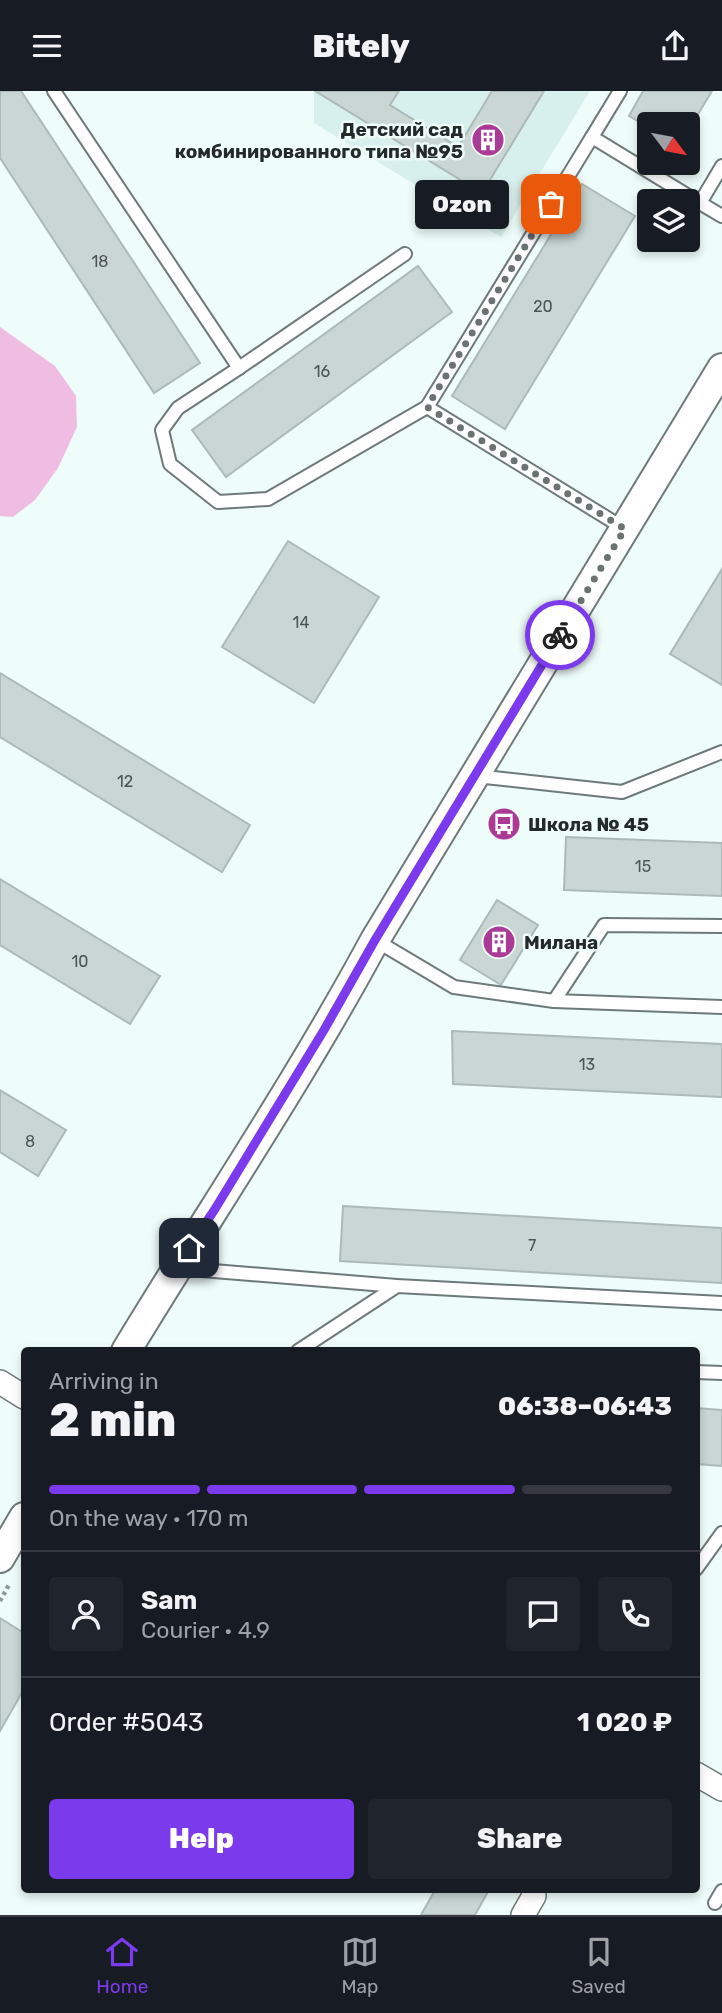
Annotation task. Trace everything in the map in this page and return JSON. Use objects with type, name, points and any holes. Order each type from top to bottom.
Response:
[{"type":"street","points":[[128,1347],[351,985],[375,940],[722,368]]},
{"type":"street","points":[[0,1382],[21,1395]]},
{"type":"street","points":[[0,1557],[21,1522]]},
{"type":"street","points":[[700,1776],[722,1789]]},
{"type":"street","points":[[523,1915],[534,1893]]},
{"type":"lane","points":[[54,91],[239,368]]},
{"type":"lane","points":[[405,254],[178,408],[162,430],[170,464],[218,502],[268,499],[427,407],[620,91]]},
{"type":"lane","points":[[592,137],[677,189]]},
{"type":"lane","points":[[722,166],[700,203],[722,216]]},
{"type":"lane","points":[[427,407],[625,529]]},
{"type":"lane","points":[[474,776],[622,792],[722,751]]},
{"type":"lane","points":[[554,1001],[604,925],[722,926]]},
{"type":"lane","points":[[375,940],[454,987],[554,1001],[722,1007]]},
{"type":"lane","points":[[176,1268],[397,1286],[722,1303]]},
{"type":"lane","points":[[304,1347],[397,1286]]},
{"type":"lane","points":[[700,1372],[722,1373]]},
{"type":"lane","points":[[700,1563],[722,1533]]},
{"type":"shaded area","points":[[314,91],[590,91],[501,237],[314,123]]},
{"type":"shaded area","points":[[0,327],[55,366],[76,396],[77,427],[58,468],[35,500],[13,517],[0,516]]},
{"type":"building","points":[[0,91],[21,91],[200,363],[154,393],[0,158]]},
{"type":"building","name":"Детский сад комбинированного типа №95","points":[[315,91],[399,91],[390,105],[458,147],[492,91],[544,91],[482,193]]},
{"type":"building","points":[[643,91],[712,91],[699,112],[637,112],[637,121],[629,116]]},
{"type":"building","points":[[582,184],[635,216],[505,429],[452,396]]},
{"type":"building","points":[[418,266],[452,312],[226,477],[192,430]]},
{"type":"building","points":[[288,541],[379,597],[314,703],[222,647]]},
{"type":"building","points":[[722,569],[722,685],[670,654]]},
{"type":"building","points":[[0,673],[250,825],[222,872],[0,737]]},
{"type":"building","points":[[566,837],[722,843],[722,896],[564,890]]},
{"type":"building","points":[[0,879],[160,976],[130,1024],[0,945]]},
{"type":"building","name":"Милана","points":[[497,900],[538,925],[501,985],[460,960]]},
{"type":"building","points":[[452,1031],[722,1044],[722,1097],[453,1084]]},
{"type":"building","points":[[0,1090],[66,1130],[38,1176],[0,1152]]},
{"type":"building","points":[[343,1206],[722,1228],[722,1283],[340,1261]]},
{"type":"building","points":[[700,1408],[722,1410],[722,1466],[700,1464]]},
{"type":"building","points":[[0,1618],[21,1631],[21,1694],[0,1731]]},
{"type":"building","points":[[433,1893],[487,1893],[475,1915],[421,1915]]},
{"type":"way so far","points":[[551,204],[427,407],[625,529],[560,635]]},
{"type":"place","name":"Детский сад комбинированного типа №95","points":[[488,140]]},
{"type":"place","name":"Ozon","points":[[551,204]]},
{"type":"place","name":"Школа № 45","points":[[504,824]]},
{"type":"place","name":"Милана","points":[[499,942]]},
{"type":"route","points":[[189,1248],[351,985],[375,940],[560,635]]}]
